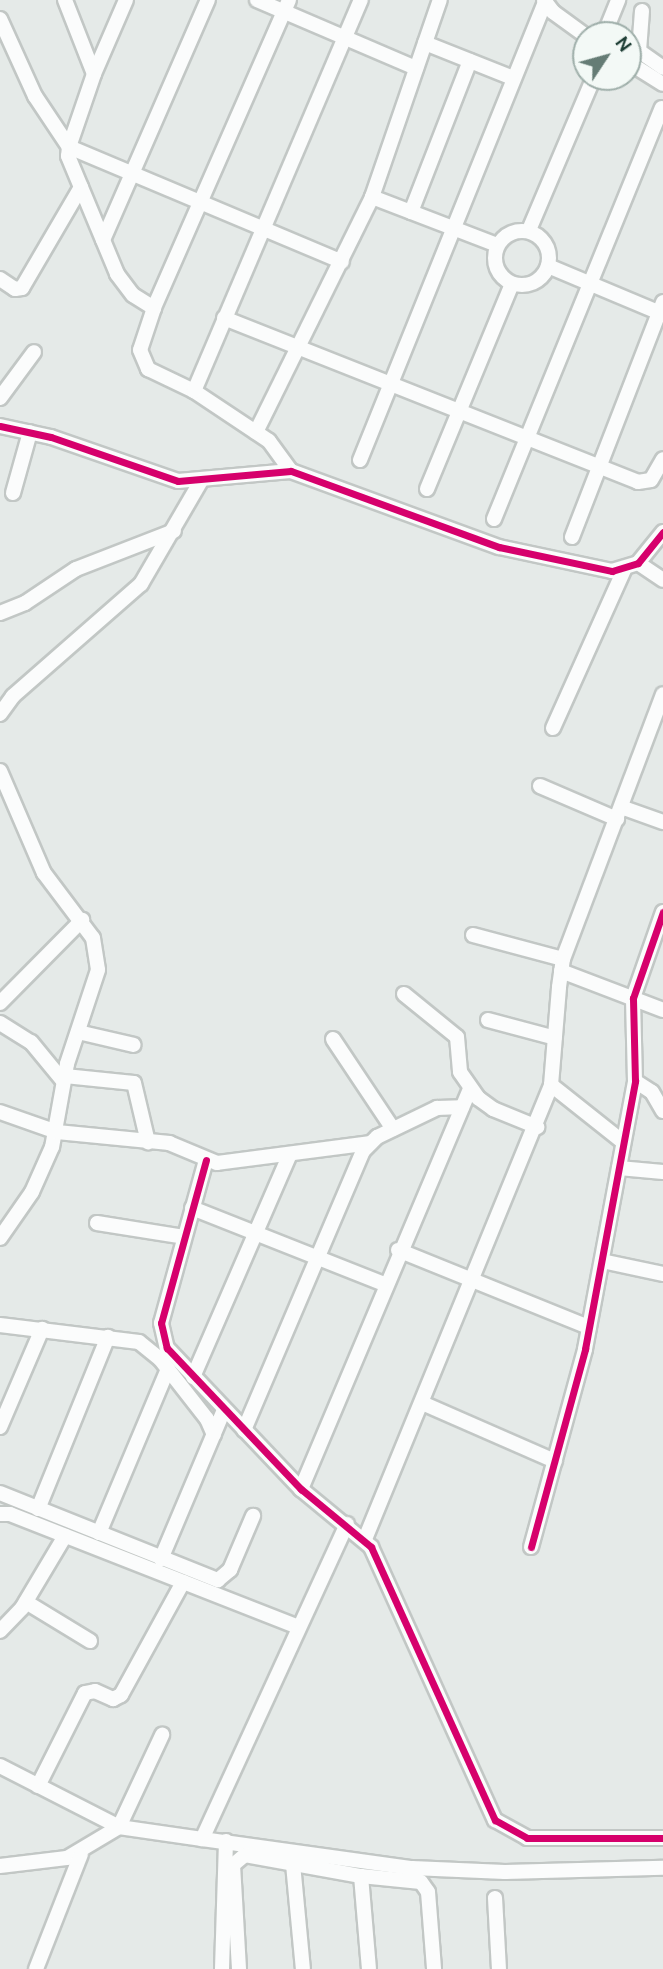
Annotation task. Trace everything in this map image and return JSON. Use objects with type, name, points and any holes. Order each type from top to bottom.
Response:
[{"type":"street","points":[[65,0],[94,74]]},
{"type":"street","points":[[126,0],[94,74],[68,156],[124,286],[154,308]]},
{"type":"street","points":[[103,240],[208,0]]},
{"type":"street","points":[[257,0],[287,6],[345,38],[416,68]]},
{"type":"street","points":[[194,391],[361,0]]},
{"type":"street","points":[[256,432],[372,197],[440,0]]},
{"type":"street","points":[[360,460],[545,0],[572,24]]},
{"type":"street","points":[[610,21],[618,0]]},
{"type":"street","points":[[287,6],[141,337],[142,360],[148,369],[194,391],[256,432],[280,451],[291,471]]},
{"type":"street","points":[[642,11],[639,51],[663,68]]},
{"type":"street","points":[[0,19],[35,96],[69,147],[199,205],[342,262]]},
{"type":"street","points":[[425,43],[513,78]]},
{"type":"street","points":[[411,212],[470,61]]},
{"type":"street","points":[[642,71],[663,84]]},
{"type":"street","points":[[529,230],[588,91]]},
{"type":"street","points":[[494,519],[530,438],[662,108]]},
{"type":"street","points":[[0,279],[15,289],[22,288],[81,187]]},
{"type":"street","points":[[372,197],[497,245]]},
{"type":"street","points":[[529,230],[548,248],[548,266],[538,280],[512,284],[498,272],[497,245],[510,233],[529,230]]},
{"type":"street","points":[[548,266],[662,310],[572,537]]},
{"type":"street","points":[[427,489],[512,284]]},
{"type":"street","points":[[225,318],[646,483],[657,475],[663,459]]},
{"type":"street","points":[[0,398],[34,352]]},
{"type":"street","points":[[0,426],[30,432],[178,481],[201,481],[272,469],[291,471],[499,547],[624,570],[638,563],[663,533]]},
{"type":"street","points":[[13,493],[30,432]]},
{"type":"street","points":[[0,713],[13,696],[141,584],[201,481]]},
{"type":"street","points":[[0,613],[26,603],[76,569],[174,531]]},
{"type":"street","points":[[638,563],[663,580]]},
{"type":"street","points":[[553,728],[624,570]]},
{"type":"street","points":[[365,1539],[537,1127],[551,1085],[562,965],[663,697]]},
{"type":"street","points":[[0,771],[44,873],[93,938],[98,970],[64,1078],[57,1132],[41,1175],[0,1238]]},
{"type":"street","points":[[540,786],[619,813],[663,822]]},
{"type":"street","points":[[531,1547],[589,1327],[635,1081],[633,998],[663,912]]},
{"type":"street","points":[[0,1003],[82,920]]},
{"type":"street","points":[[473,935],[562,965],[663,1010]]},
{"type":"street","points":[[404,994],[457,1037],[460,1072],[470,1089],[493,1109],[537,1127]]},
{"type":"street","points":[[488,1020],[555,1038]]},
{"type":"street","points":[[0,1023],[31,1042],[64,1078],[134,1083],[148,1142]]},
{"type":"street","points":[[78,1032],[134,1045]]},
{"type":"street","points":[[333,1039],[393,1129]]},
{"type":"street","points":[[635,1081],[652,1092],[663,1111]]},
{"type":"street","points":[[551,1085],[623,1142]]},
{"type":"street","points":[[301,1489],[398,1250],[470,1089]]},
{"type":"street","points":[[0,1112],[57,1132],[183,1147],[206,1160],[229,1164],[370,1143],[437,1108],[462,1107]]},
{"type":"street","points":[[244,1430],[317,1258],[370,1143]]},
{"type":"street","points":[[194,1377],[290,1154]]},
{"type":"street","points":[[206,1160],[161,1323],[167,1348],[301,1489],[365,1539],[495,1820],[527,1838],[663,1838]]},
{"type":"street","points":[[619,1168],[663,1172]]},
{"type":"street","points":[[192,1208],[384,1284]]},
{"type":"street","points":[[97,1223],[184,1237]]},
{"type":"street","points":[[398,1250],[589,1327]]},
{"type":"street","points":[[602,1261],[663,1274]]},
{"type":"street","points":[[0,1325],[139,1342],[168,1369],[214,1435]]},
{"type":"street","points":[[0,1427],[42,1329]]},
{"type":"street","points":[[38,1509],[108,1337]]},
{"type":"street","points":[[99,1534],[168,1369]]},
{"type":"street","points":[[422,1403],[555,1461]]},
{"type":"street","points":[[161,1559],[224,1410]]},
{"type":"street","points":[[0,1493],[208,1578],[225,1577],[253,1516]]},
{"type":"street","points":[[0,1514],[10,1514],[299,1627]]},
{"type":"street","points":[[202,1839],[346,1524]]},
{"type":"street","points":[[0,1632],[26,1602],[65,1536]]},
{"type":"street","points":[[38,1786],[85,1693],[95,1691],[113,1699],[121,1695],[183,1582]]},
{"type":"street","points":[[26,1602],[90,1641]]},
{"type":"street","points":[[0,1866],[54,1862],[81,1854],[119,1827],[162,1735]]},
{"type":"street","points":[[0,1766],[119,1827],[436,1870],[663,1868]]},
{"type":"street","points":[[222,1969],[226,1841]]},
{"type":"street","points":[[36,1969],[81,1854]]},
{"type":"street","points":[[239,1969],[236,1860],[245,1855],[361,1876],[415,1880],[425,1886],[434,1969]]},
{"type":"street","points":[[293,1864],[303,1969]]},
{"type":"street","points":[[361,1876],[369,1969]]},
{"type":"street","points":[[495,1898],[499,1969]]},
{"type":"cycle path","points":[[0,426],[51,437],[178,481],[291,471],[499,547],[612,571],[638,563],[663,532]]},
{"type":"cycle path","points":[[531,1547],[585,1349],[635,1081],[633,998],[663,912]]},
{"type":"cycle path","points":[[206,1160],[161,1323],[167,1348],[301,1489],[371,1547],[495,1820],[527,1838],[663,1838]]}]
